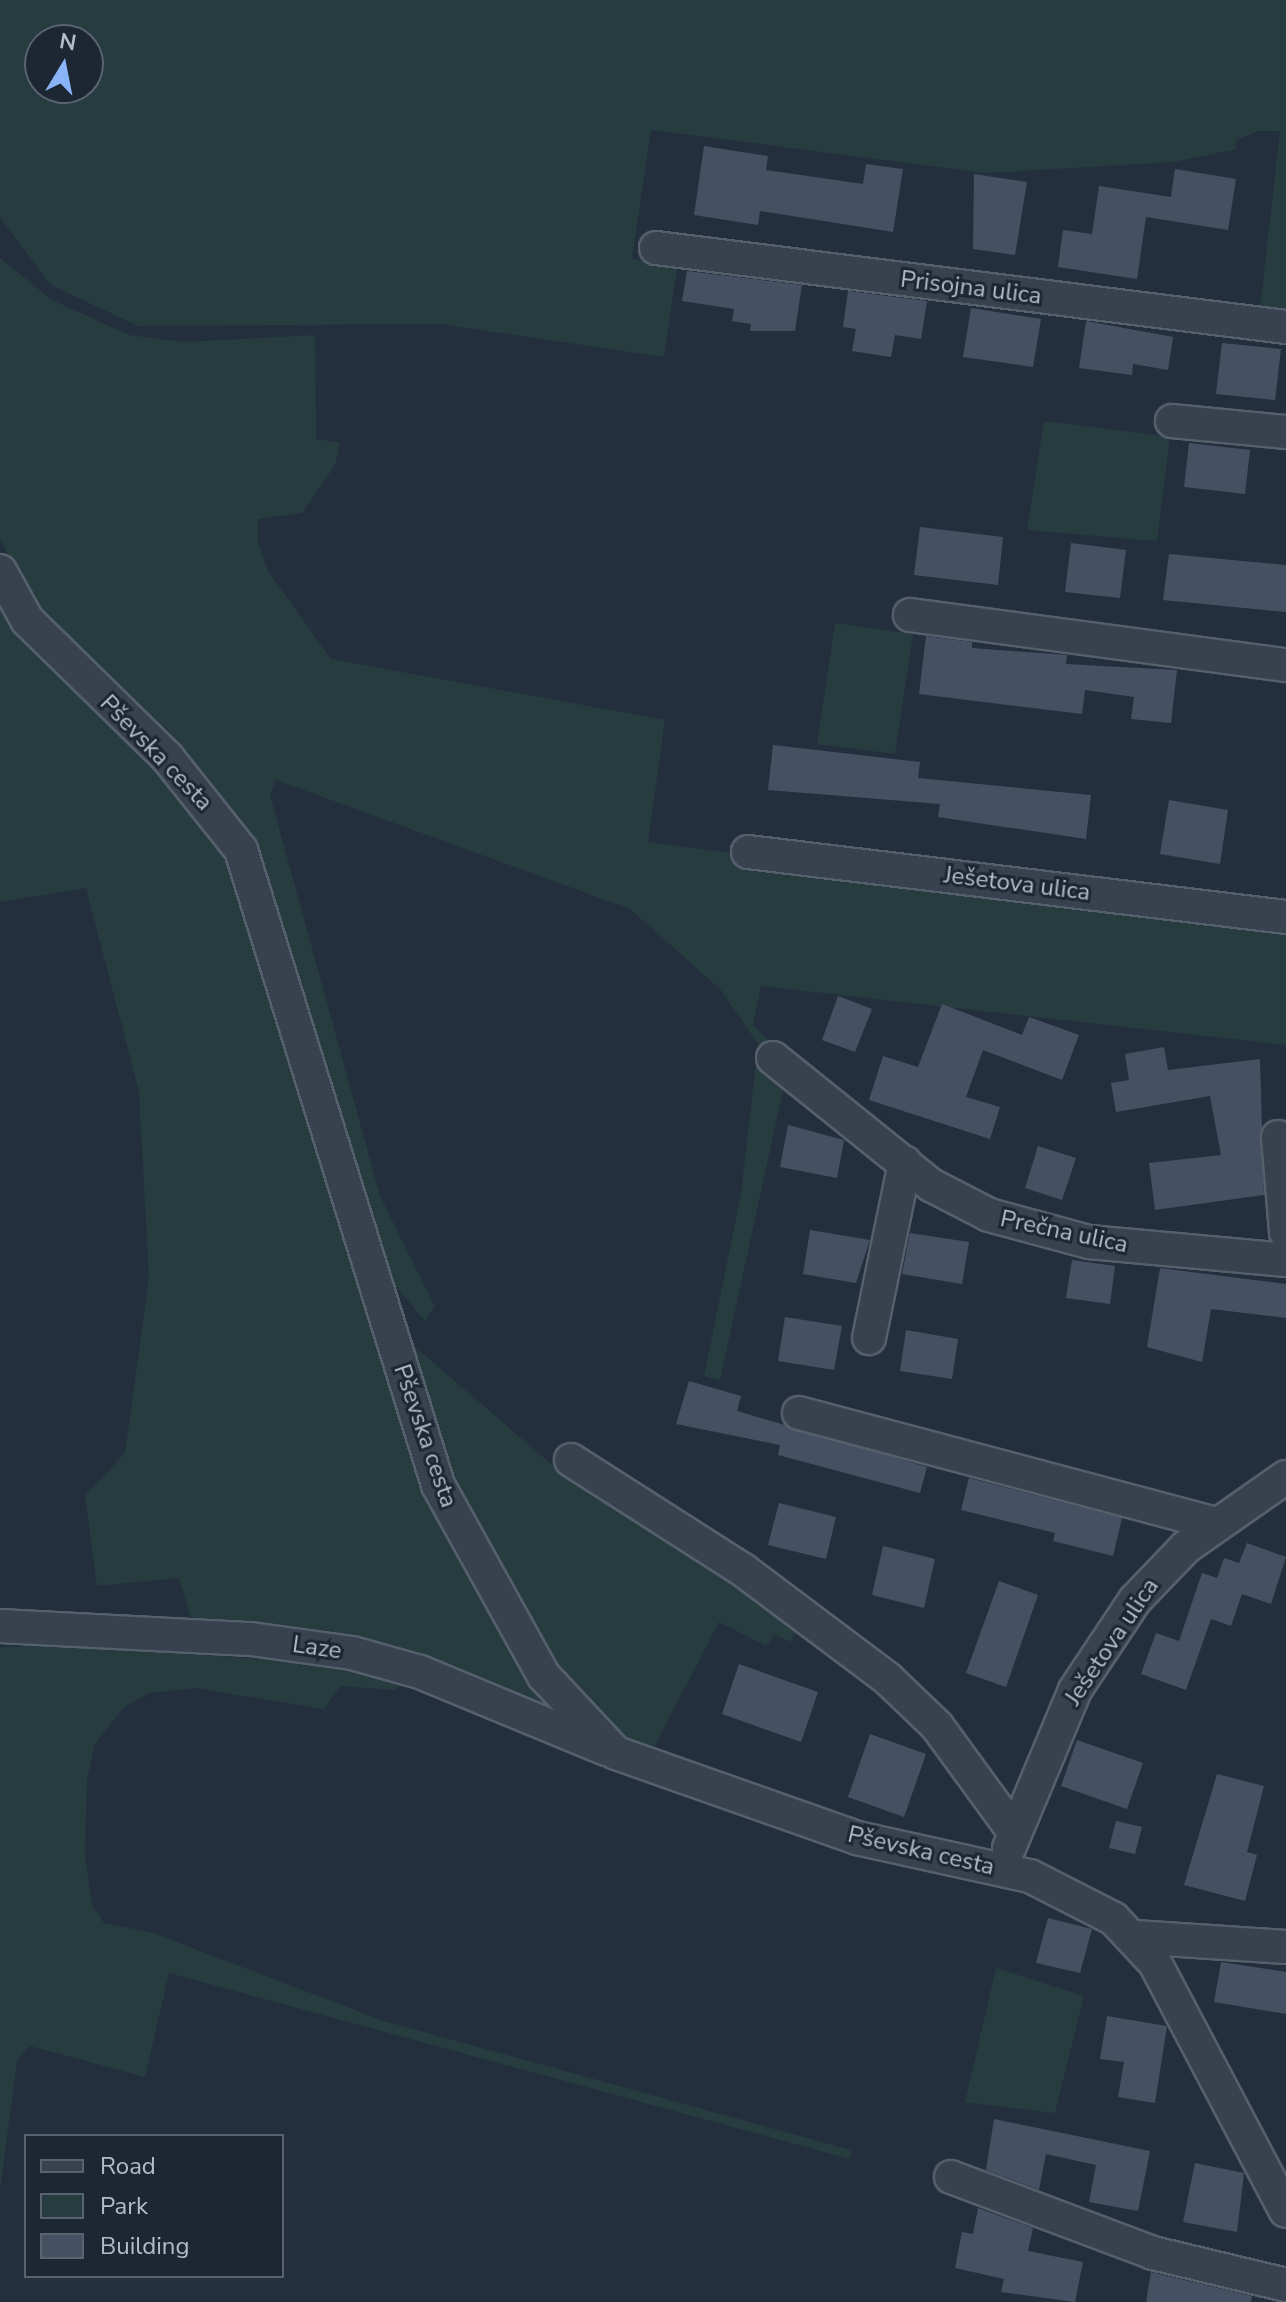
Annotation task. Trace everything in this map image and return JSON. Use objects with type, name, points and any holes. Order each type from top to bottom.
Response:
[{"type":"street","name":"Prisojna ulica","points":[[656,248],[1286,327]]},
{"type":"street","points":[[1172,421],[1286,432]]},
{"type":"street","name":"Pševska cesta","points":[[0,571],[27,620],[167,757],[241,850],[438,1485],[544,1676],[616,1753],[857,1838],[1001,1870],[1067,1892],[1135,1937],[1286,1947]]},
{"type":"street","points":[[910,615],[1286,665]]},
{"type":"street","name":"Ješetova ulica","points":[[748,852],[1286,917]]},
{"type":"street","name":"Prečna ulica","points":[[773,1058],[905,1163],[989,1215],[1089,1242],[1286,1260]]},
{"type":"street","points":[[1278,1137],[1286,1233]]},
{"type":"street","points":[[869,1338],[905,1163]]},
{"type":"street","points":[[799,1413],[1217,1524]]},
{"type":"street","name":"Pševska cesta","points":[[571,1460],[743,1570],[888,1679],[937,1726],[1015,1833]]},
{"type":"street","name":"Ješetova ulica","points":[[1001,1870],[1083,1678],[1159,1571],[1217,1524],[1286,1477]]},
{"type":"street","name":"Laze","points":[[0,1626],[251,1639],[352,1653],[420,1672],[616,1753]]},
{"type":"street","points":[[1135,1937],[1286,2211]]},
{"type":"street","points":[[951,2177],[1153,2253],[1286,2285]]},
{"type":"green space","points":[[0,0],[1286,0],[1286,320],[1259,317],[1280,131],[1258,131],[1236,140],[1236,149],[1174,162],[986,173],[651,130],[632,259],[677,268],[664,357],[441,324],[138,326],[51,285],[0,218]]},
{"type":"green space","points":[[0,258],[52,300],[129,335],[183,342],[315,335],[316,439],[340,443],[335,465],[302,513],[258,519],[258,543],[268,571],[331,659],[665,720],[648,842],[1286,927],[1286,1045],[761,986],[753,1024],[789,1063],[720,1380],[704,1376],[741,1194],[758,1044],[720,989],[630,909],[276,780],[270,795],[380,1196],[435,1307],[425,1321],[390,1279],[269,889],[166,728],[145,720],[32,603],[0,538]]},
{"type":"green space","points":[[1044,421],[1170,437],[1157,541],[1027,530]]},
{"type":"green space","points":[[0,598],[43,658],[195,807],[217,845],[241,896],[386,1322],[550,1463],[690,1550],[797,1629],[791,1642],[775,1635],[766,1646],[719,1622],[652,1751],[303,1631],[191,1619],[179,1578],[97,1586],[85,1496],[125,1453],[149,1278],[139,1092],[86,888],[0,902]]},
{"type":"green space","points":[[835,623],[913,634],[895,754],[817,744]]},
{"type":"green space","points":[[66,1645],[357,1666],[405,1683],[395,1690],[340,1686],[324,1709],[195,1688],[150,1693],[124,1707],[95,1744],[87,1780],[85,1856],[92,1905],[104,1923],[150,1932],[384,2021],[851,2150],[850,2159],[169,1973],[145,2077],[30,2046],[17,2060],[0,2191],[0,1647]]},
{"type":"green space","points":[[996,1968],[1084,1996],[1055,2113],[965,2102]]},
{"type":"building","points":[[704,146],[768,156],[766,170],[863,184],[866,164],[903,169],[893,232],[760,211],[758,225],[694,215]]},
{"type":"building","points":[[1175,169],[1236,179],[1228,230],[1146,217],[1137,279],[1058,267],[1063,230],[1092,234],[1099,186],[1171,197]]},
{"type":"building","points":[[974,174],[1027,182],[1015,255],[973,249]]},
{"type":"building","points":[[687,271],[802,285],[795,331],[750,331],[751,324],[732,321],[734,309],[682,301]]},
{"type":"building","points":[[848,291],[927,301],[921,339],[895,335],[891,357],[852,351],[856,329],[843,327]]},
{"type":"building","points":[[971,308],[1041,319],[1033,367],[963,357]]},
{"type":"building","points":[[1086,321],[1173,337],[1168,370],[1133,364],[1132,375],[1079,368]]},
{"type":"building","points":[[1222,343],[1281,349],[1275,400],[1216,394]]},
{"type":"building","points":[[1189,443],[1250,450],[1245,494],[1184,487]]},
{"type":"building","points":[[920,527],[1003,537],[998,585],[914,575]]},
{"type":"building","points":[[1071,543],[1126,550],[1120,598],[1065,592]]},
{"type":"building","points":[[1169,554],[1286,565],[1286,612],[1163,600]]},
{"type":"building","points":[[926,636],[972,642],[972,648],[1067,655],[1066,664],[1177,670],[1171,723],[1131,719],[1134,697],[1085,690],[1082,714],[919,694]]},
{"type":"building","points":[[773,745],[920,762],[918,778],[1091,795],[1086,839],[938,817],[940,804],[768,790]]},
{"type":"building","points":[[1169,800],[1228,810],[1220,864],[1160,854]]},
{"type":"building","points":[[838,996],[872,1009],[855,1052],[822,1040]]},
{"type":"building","points":[[942,1004],[1022,1035],[1029,1017],[1079,1035],[1062,1080],[983,1050],[966,1097],[1000,1107],[990,1139],[869,1100],[883,1056],[918,1067]]},
{"type":"building","points":[[1164,1047],[1168,1070],[1260,1059],[1264,1195],[1155,1210],[1149,1163],[1221,1155],[1210,1096],[1116,1112],[1111,1083],[1129,1080],[1125,1054]]},
{"type":"building","points":[[788,1125],[844,1140],[837,1178],[780,1167]]},
{"type":"building","points":[[1038,1146],[1076,1158],[1062,1200],[1025,1188]]},
{"type":"building","points":[[810,1230],[870,1240],[856,1283],[803,1274]]},
{"type":"building","points":[[910,1233],[969,1242],[962,1284],[902,1274]]},
{"type":"building","points":[[1072,1260],[1115,1266],[1110,1304],[1066,1298]]},
{"type":"building","points":[[1160,1268],[1286,1284],[1286,1318],[1211,1309],[1202,1362],[1147,1347]]},
{"type":"building","points":[[785,1317],[842,1326],[834,1370],[778,1361]]},
{"type":"building","points":[[906,1330],[958,1339],[952,1379],[900,1371]]},
{"type":"building","points":[[689,1381],[741,1396],[737,1411],[927,1467],[920,1493],[778,1455],[780,1445],[676,1424]]},
{"type":"building","points":[[969,1478],[1122,1518],[1113,1556],[1053,1541],[1055,1533],[961,1510]]},
{"type":"building","points":[[779,1503],[836,1517],[826,1559],[768,1545]]},
{"type":"building","points":[[1247,1543],[1286,1557],[1271,1604],[1242,1594],[1231,1626],[1211,1619],[1186,1690],[1141,1674],[1156,1633],[1179,1641],[1202,1573],[1217,1578],[1224,1558],[1239,1563]]},
{"type":"building","points":[[883,1546],[935,1559],[924,1608],[872,1595]]},
{"type":"building","points":[[999,1581],[1038,1595],[1006,1687],[966,1673]]},
{"type":"building","points":[[739,1664],[818,1692],[801,1742],[722,1714]]},
{"type":"building","points":[[870,1734],[926,1754],[904,1817],[848,1797]]},
{"type":"building","points":[[1077,1740],[1143,1763],[1127,1809],[1061,1786]]},
{"type":"building","points":[[1217,1774],[1264,1786],[1247,1852],[1257,1855],[1245,1901],[1184,1885]]},
{"type":"building","points":[[1116,1821],[1142,1827],[1135,1854],[1109,1848]]},
{"type":"building","points":[[1048,1918],[1092,1929],[1080,1973],[1036,1963]]},
{"type":"building","points":[[1221,1962],[1286,1972],[1286,2014],[1214,2002]]},
{"type":"building","points":[[1107,2016],[1167,2026],[1155,2103],[1118,2097],[1124,2062],[1100,2059]]},
{"type":"building","points":[[994,2119],[1150,2151],[1138,2211],[1089,2202],[1096,2165],[1046,2154],[1039,2190],[986,2170]]},
{"type":"building","points":[[1195,2163],[1244,2173],[1237,2232],[1183,2222]]},
{"type":"building","points":[[978,2208],[1033,2228],[1028,2251],[1083,2262],[1075,2302],[1001,2292],[1004,2279],[955,2268],[962,2232],[973,2234]]},
{"type":"building","points":[[1151,2272],[1252,2296],[1251,2302],[1146,2302]]}]
